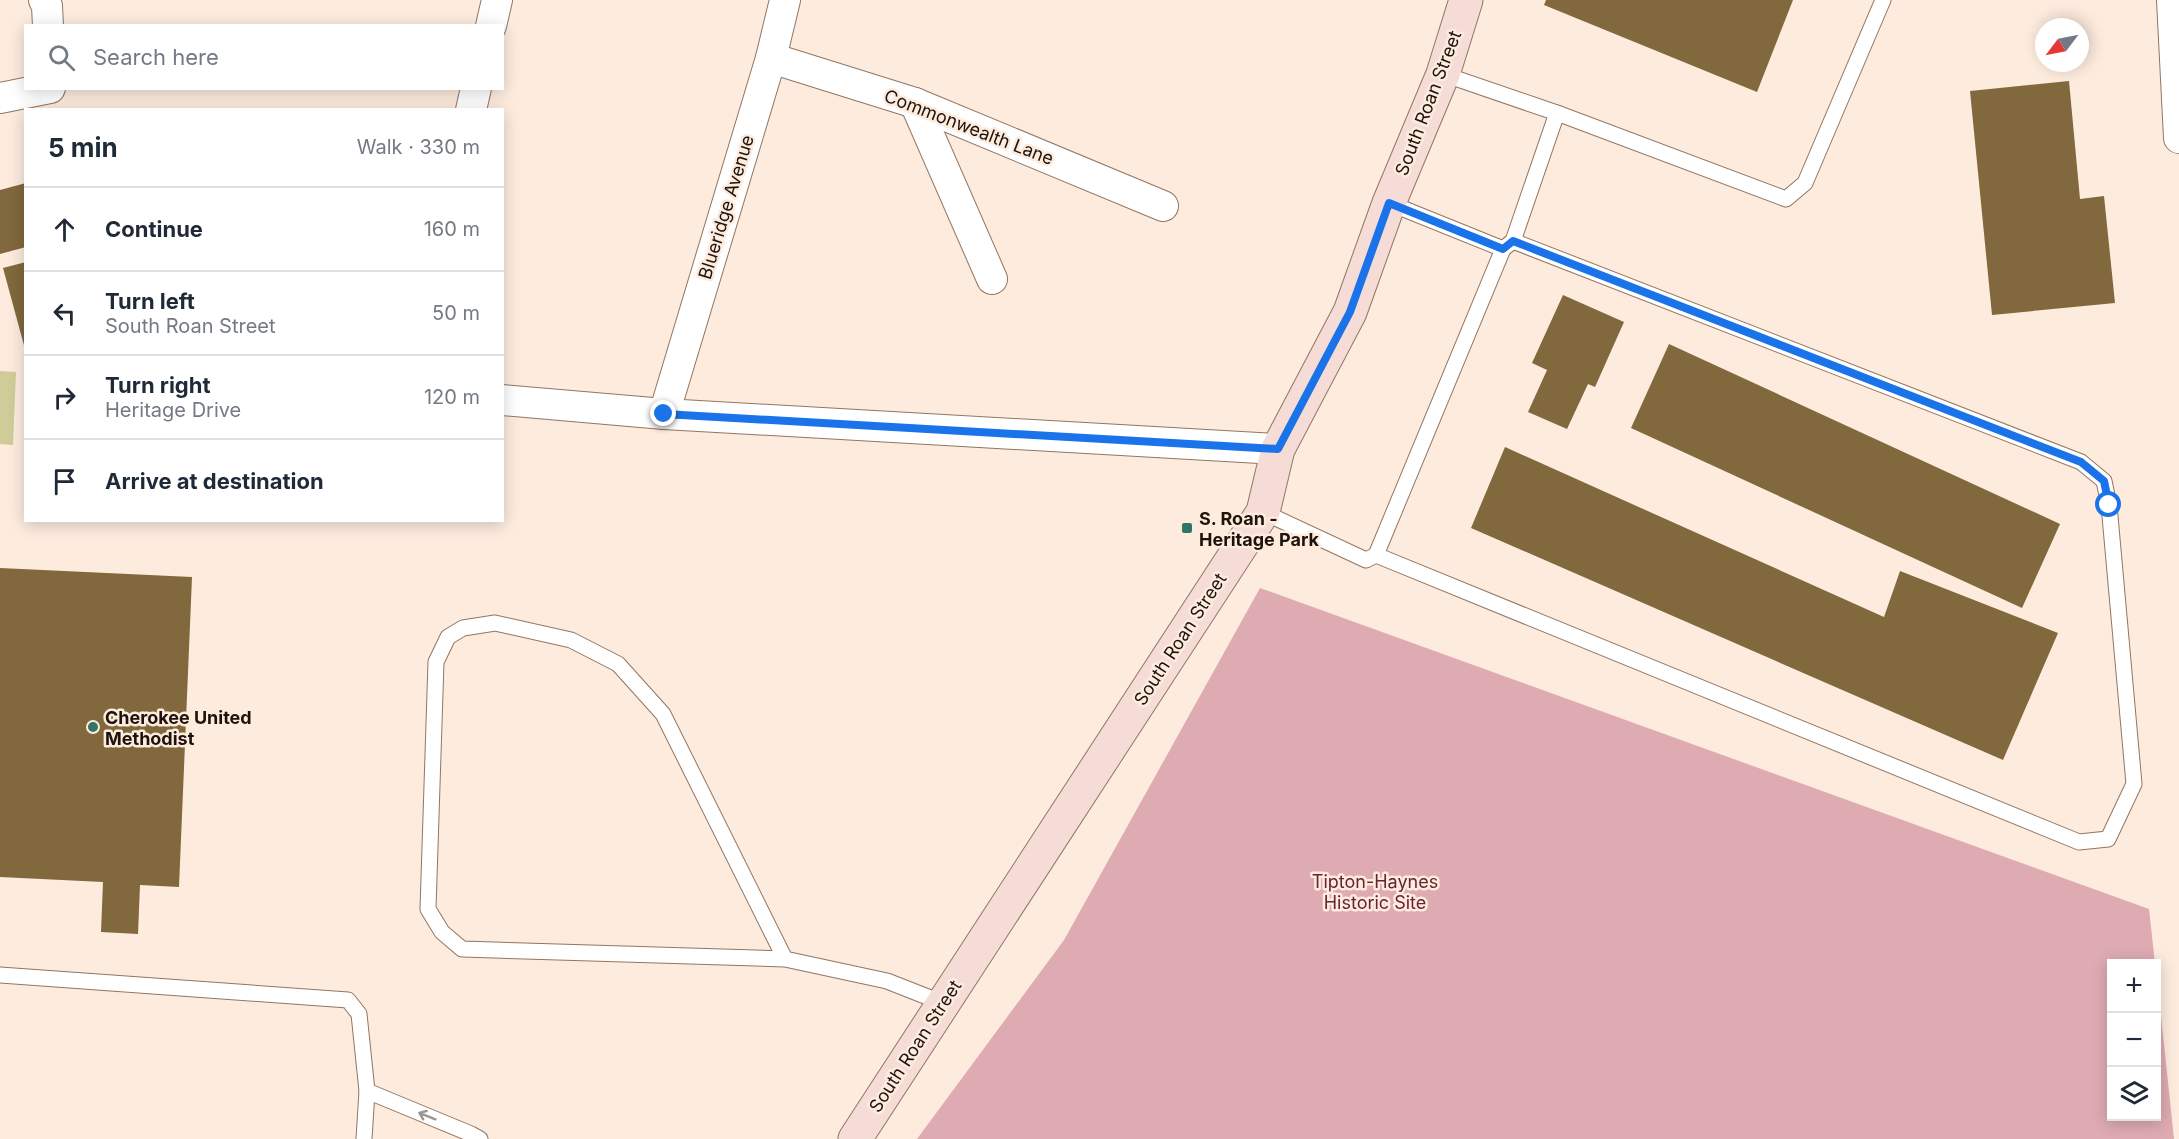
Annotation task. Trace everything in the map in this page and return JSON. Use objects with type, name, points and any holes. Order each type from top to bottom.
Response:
[{"type":"main road","name":"South Roan Street","points":[[855,1139],[1263,512],[1278,449],[1350,312],[1389,203],[1443,74],[1466,0]]},
{"type":"street","points":[[491,24],[497,0]]},
{"type":"street","name":"Blueridge Avenue","points":[[664,414],[771,58],[785,0]]},
{"type":"street","points":[[2172,0],[2179,138]]},
{"type":"street","name":"Commonwealth Lane","points":[[771,58],[915,103],[1163,206]]},
{"type":"street","points":[[0,98],[41,90]]},
{"type":"street","points":[[52,90],[56,108]]},
{"type":"street","points":[[471,108],[476,90]]},
{"type":"street","points":[[915,103],[992,279]]},
{"type":"street","points":[[504,400],[664,414],[1278,449]]},
{"type":"lane","points":[[1443,74],[1557,113],[1786,199],[1805,183],[1883,0]]},
{"type":"lane","points":[[1263,512],[1366,560],[1376,555],[1508,245],[1557,113]]},
{"type":"lane","points":[[1376,555],[2079,842],[2108,839],[2134,784],[2109,505],[2104,481],[2081,462],[1508,245],[1389,203]]},
{"type":"lane","points":[[785,959],[663,714],[618,664],[571,640],[495,623],[463,628],[448,637],[436,662],[428,909],[442,932],[462,949],[785,959],[887,981],[943,1003]]},
{"type":"lane","points":[[0,975],[348,1000],[359,1014],[367,1092],[364,1139]]},
{"type":"lane","points":[[367,1092],[480,1139]]},
{"type":"green space","name":"Tipton-Haynes Historic Site","points":[[1260,588],[2149,909],[2155,959],[2107,959],[2107,1121],[2161,1121],[2161,1016],[2174,1139],[917,1139],[1064,940]]},
{"type":"shaded area","points":[[0,371],[16,372],[13,445],[0,444]]},
{"type":"building","points":[[1546,0],[1793,0],[1757,92],[1544,5]]},
{"type":"building","points":[[2069,81],[2080,199],[2104,196],[2115,303],[1992,315],[1970,91]]},
{"type":"building","points":[[24,184],[24,248],[0,254],[0,190]]},
{"type":"building","points":[[24,263],[24,345],[3,268]]},
{"type":"building","points":[[1563,295],[1624,322],[1595,387],[1588,384],[1567,429],[1528,412],[1547,370],[1532,363]]},
{"type":"building","points":[[1669,344],[2060,524],[2022,608],[1631,428]]},
{"type":"building","points":[[1505,447],[1884,617],[1900,571],[2058,633],[2003,760],[1471,528]]},
{"type":"building","name":"Cherokee United Methodist","points":[[0,568],[192,577],[179,887],[140,885],[138,934],[101,932],[103,882],[0,877]]},
{"type":"place","name":"S. Roan - Heritage Park","points":[[1187,528]]},
{"type":"place","name":"Cherokee United Methodist","points":[[93,727]]},
{"type":"route","points":[[664,414],[1278,449],[1350,312],[1389,203],[1503,249],[1513,241],[2081,462],[2104,481],[2109,505]]}]
